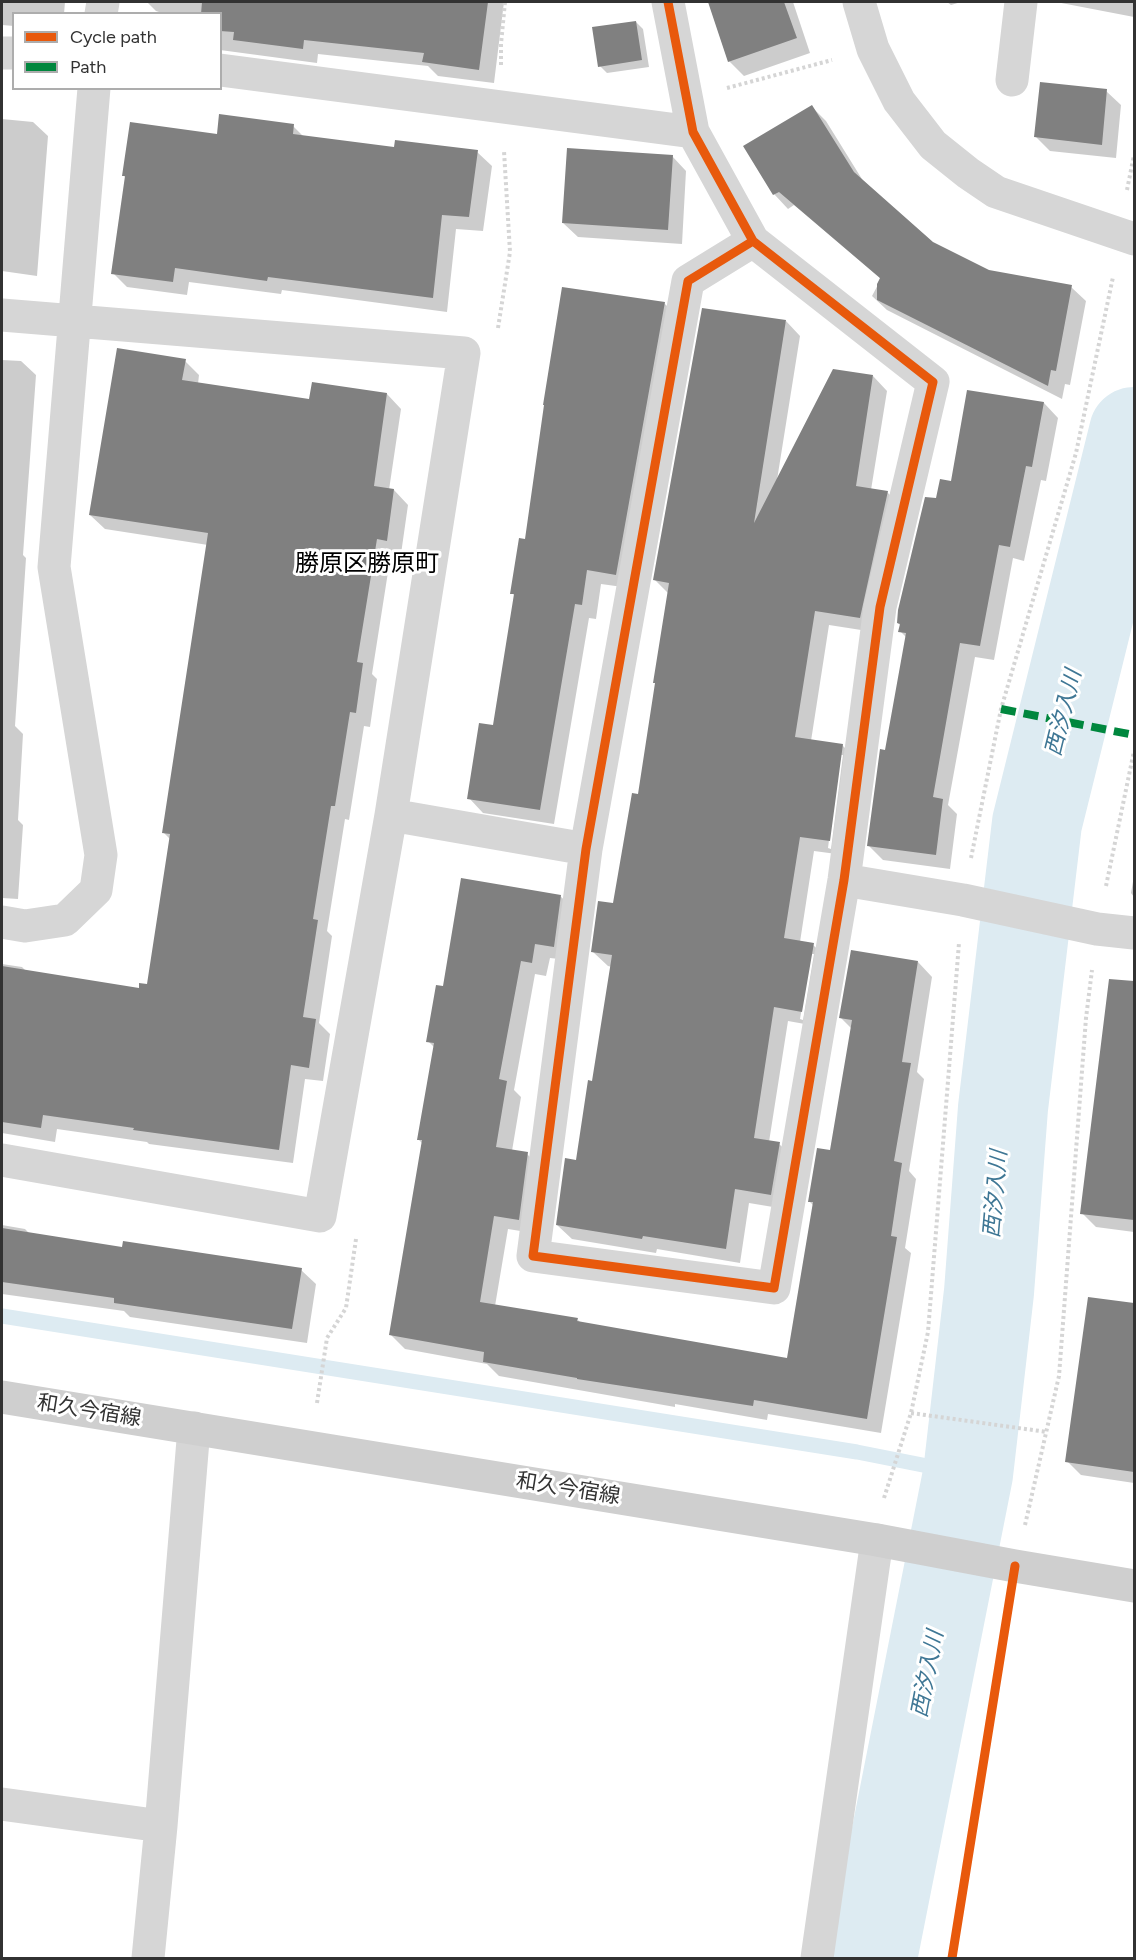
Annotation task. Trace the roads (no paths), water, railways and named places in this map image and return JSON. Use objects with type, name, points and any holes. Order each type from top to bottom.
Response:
[{"type":"main road","name":"和久今宿線","points":[[2,1397],[886,1542],[1134,1586]]},
{"type":"street","points":[[668,2],[693,132],[753,241],[933,382],[880,607],[844,880],[774,1288],[533,1256],[586,849],[688,281],[753,241]]},
{"type":"street","points":[[859,2],[873,49],[899,101],[933,145],[996,192],[1128,237]]},
{"type":"street","points":[[1012,80],[1021,2]]},
{"type":"street","points":[[222,70],[693,132]]},
{"type":"street","points":[[2,922],[25,926],[65,920],[96,890],[101,855],[54,567],[94,90]]},
{"type":"street","points":[[2,315],[464,353],[391,814],[320,1216],[2,1160]]},
{"type":"street","points":[[391,814],[586,849]]},
{"type":"street","points":[[844,880],[963,900],[1097,929],[1134,933]]},
{"type":"street","points":[[148,1959],[194,1428]]},
{"type":"street","points":[[817,1959],[886,1542]]},
{"type":"street","points":[[2,1804],[161,1826]]},
{"type":"waterway","name":"西汐入川","points":[[872,1958],[968,1474],[989,1292],[1003,1108],[1037,823],[1134,432]]},
{"type":"waterway","points":[[2,1316],[857,1452],[968,1474]]},
{"type":"district","name":"勝原区勝原町","points":[[367,564]]}]
